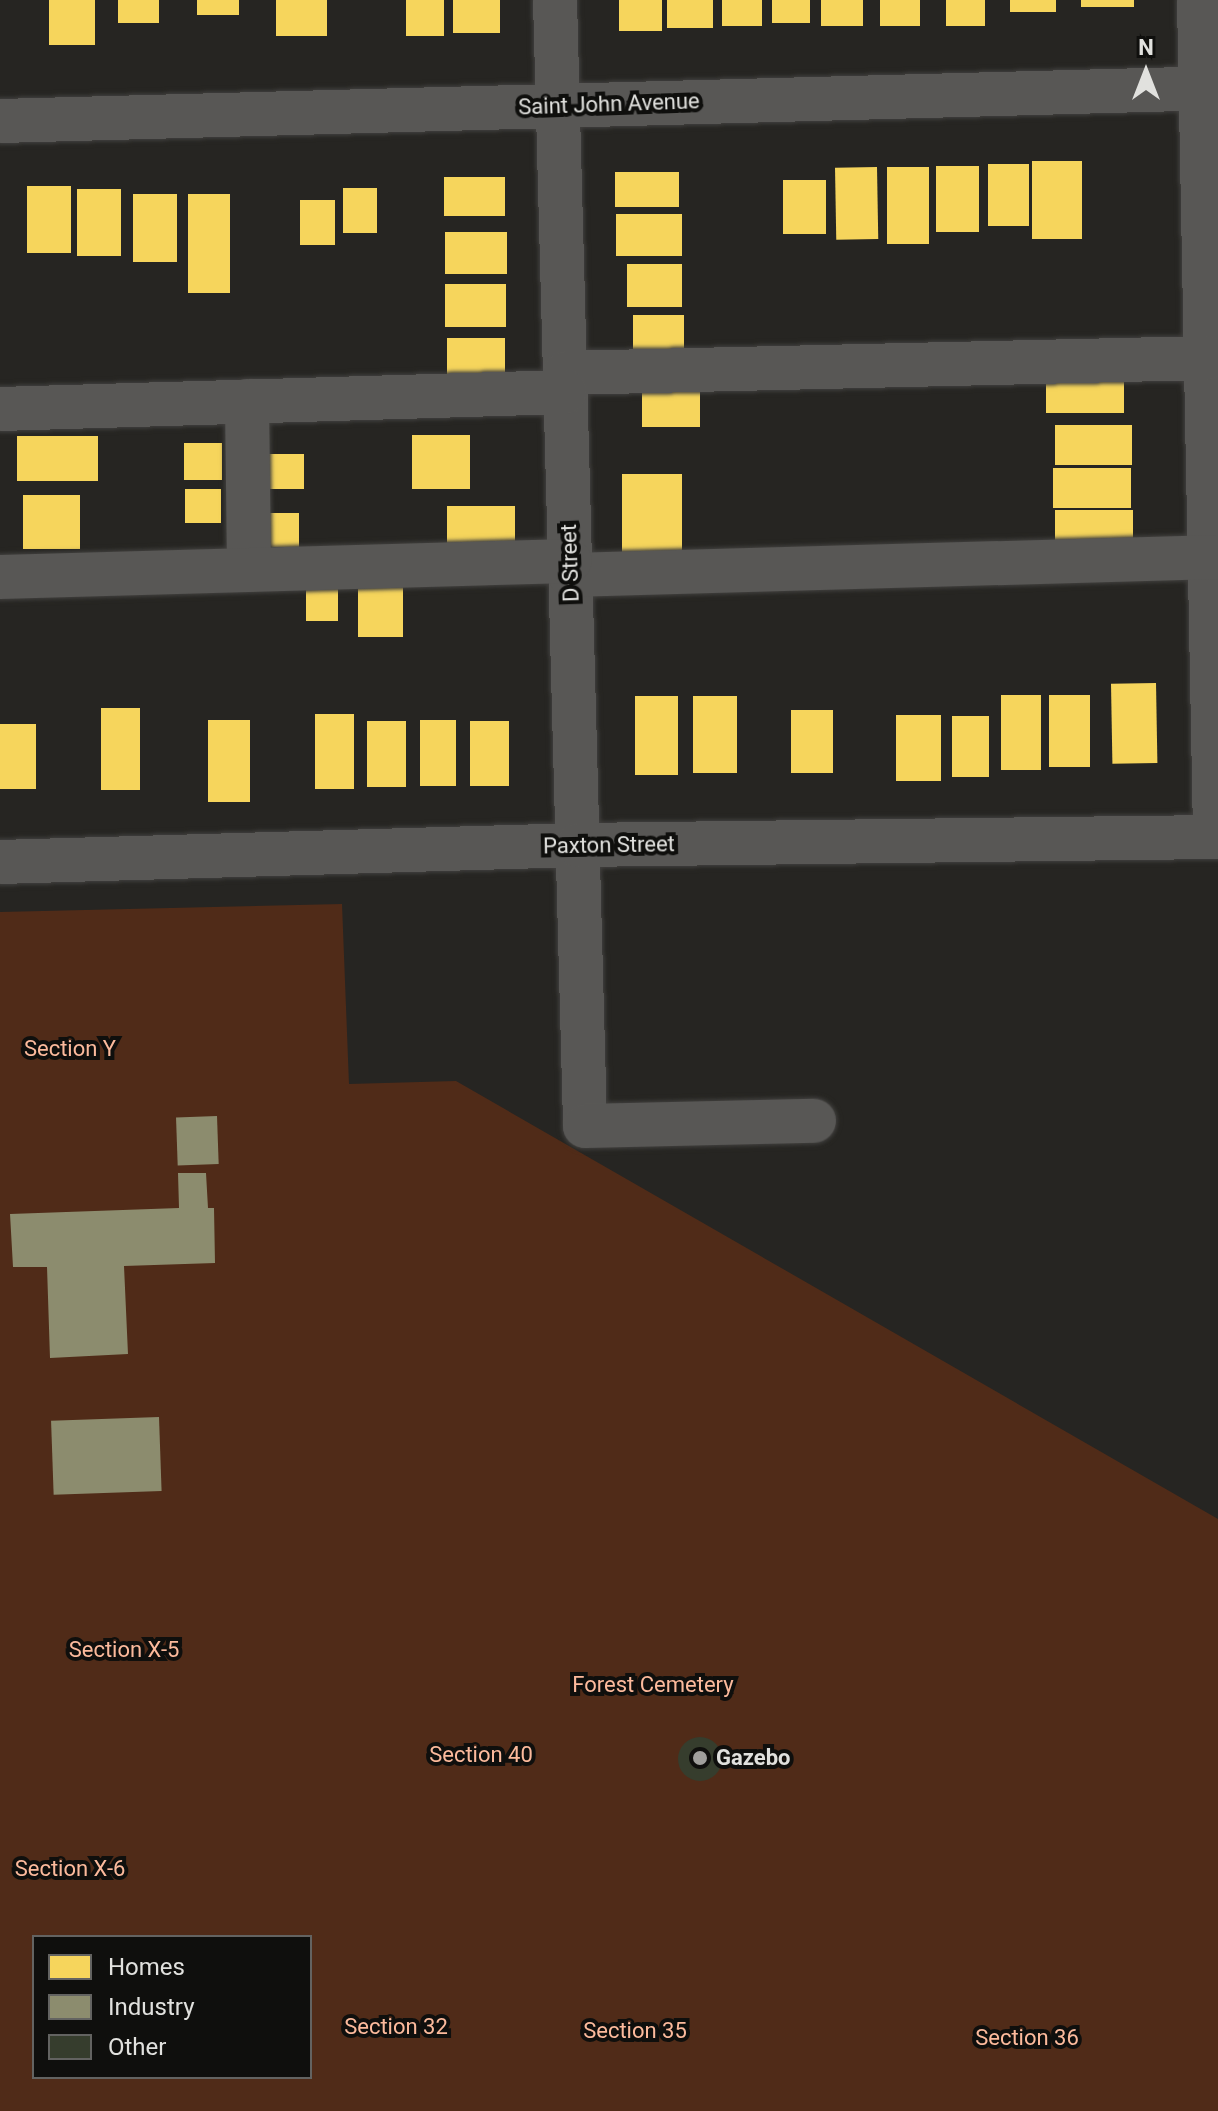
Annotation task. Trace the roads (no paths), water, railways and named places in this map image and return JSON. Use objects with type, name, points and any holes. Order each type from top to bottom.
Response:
[{"type":"street","name":"D Street","points":[[555,0],[585,1126],[814,1121]]},
{"type":"street","points":[[1199,0],[1210,88],[1216,837]]},
{"type":"street","name":"Saint John Avenue","points":[[0,121],[1210,88]]},
{"type":"street","points":[[0,409],[247,401],[565,382],[1210,360]]},
{"type":"street","points":[[247,401],[249,570]]},
{"type":"street","points":[[0,577],[249,570],[1214,558]]},
{"type":"street","name":"Paxton Street","points":[[0,862],[578,845],[1216,837]]},
{"type":"place","name":"Gazebo","points":[[700,1758]]},
{"type":"park label","name":"Section Y","points":[[70,1049]]},
{"type":"park label","name":"Section X-5","points":[[124,1650]]},
{"type":"park label","name":"Forest Cemetery","points":[[653,1685]]},
{"type":"park label","name":"Section 40","points":[[481,1755]]},
{"type":"park label","name":"Section X-6","points":[[70,1869]]},
{"type":"park label","name":"Section 32","points":[[396,2027]]},
{"type":"park label","name":"Section 35","points":[[635,2031]]},
{"type":"park label","name":"Section 36","points":[[1027,2038]]}]
